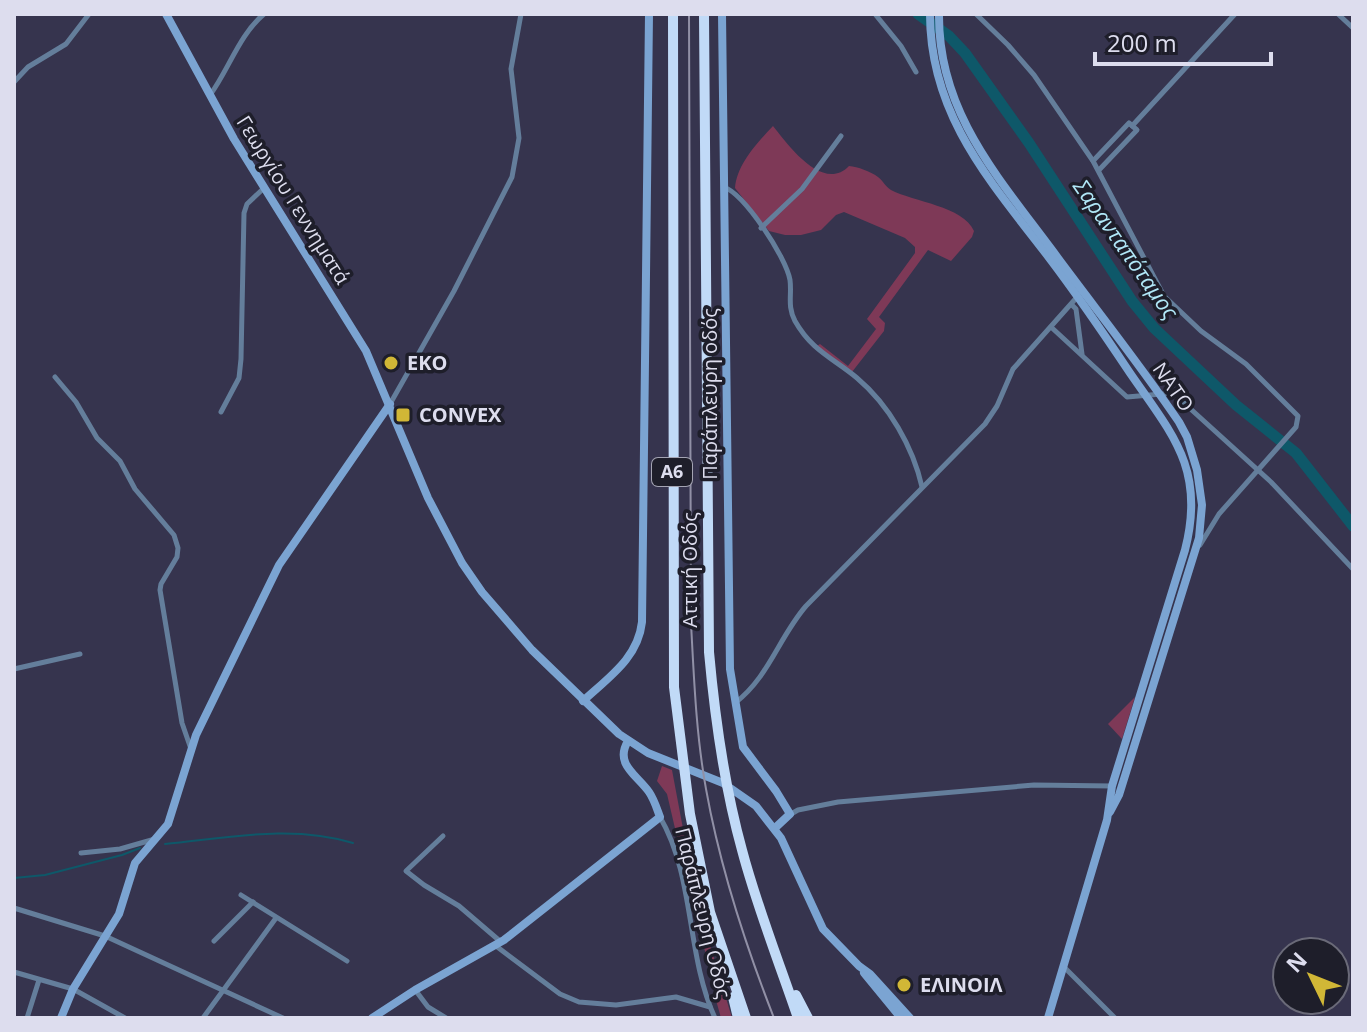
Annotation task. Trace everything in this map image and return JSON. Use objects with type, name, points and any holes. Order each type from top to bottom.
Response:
[{"type":"highway","name":"Αττική Οδός","points":[[673,14],[674,687],[690,814],[710,912],[746,1018]]},
{"type":"highway","name":"Αττική Οδός","points":[[704,14],[709,652],[722,759],[732,811],[768,932],[798,1018]]},
{"type":"highway","points":[[768,932],[808,1018]]},
{"type":"highway","points":[[733,986],[733,1003],[738,1018]]},
{"type":"main road","name":"Γεωργίου Γεννηματά","points":[[166,14],[264,188],[351,324],[390,404],[433,508],[482,592],[520,638],[583,701],[632,743],[658,758],[723,783],[756,806],[773,824],[823,929],[859,966]]},
{"type":"main road","points":[[583,701],[632,654],[641,635],[649,14]]},
{"type":"main road","name":"Παράπλευρη οδός","points":[[722,14],[730,669],[743,747],[788,810]]},
{"type":"main road","name":"ΝΑΤΟ","points":[[930,14],[949,112],[966,144],[981,169],[1078,296],[1169,427],[1183,456],[1190,487],[1191,521],[1185,550],[1112,786],[1107,820],[1048,1018]]},
{"type":"main road","name":"ΝΑΤΟ","points":[[939,14],[937,60],[956,107],[987,161],[1159,393],[1187,437],[1197,470],[1202,505],[1196,552],[1119,795],[1107,820]]},
{"type":"main road","points":[[61,1018],[73,989],[124,904],[135,863],[172,815],[191,749],[279,565],[390,404]]},
{"type":"main road","name":"Παράπλευρη οδός","points":[[632,743],[623,756],[628,768],[650,792],[660,817]]},
{"type":"main road","points":[[773,824],[788,810]]},
{"type":"main road","points":[[372,1018],[498,943],[660,817]]},
{"type":"main road","points":[[859,966],[901,1018]]},
{"type":"main road","points":[[859,966],[910,1018]]},
{"type":"street","points":[[14,82],[28,67],[66,44],[89,14]]},
{"type":"street","points":[[210,95],[231,64],[245,33],[264,14]]},
{"type":"street","points":[[390,404],[454,291],[512,177],[519,138],[511,69],[521,14]]},
{"type":"street","points":[[875,14],[901,46],[916,72]]},
{"type":"street","points":[[976,14],[1034,75],[1093,161],[1164,296],[1201,331],[1246,364],[1295,410],[1298,419],[1296,427],[1219,514],[1196,552]]},
{"type":"street","points":[[1099,170],[1133,126],[1235,14]]},
{"type":"street","points":[[1338,14],[1353,28]]},
{"type":"street","points":[[1093,161],[1133,126]]},
{"type":"street","points":[[761,228],[802,189],[841,136]]},
{"type":"street","points":[[723,187],[744,202],[784,260],[790,279],[788,306],[801,330],[814,348],[858,379],[878,400],[910,451],[922,487]]},
{"type":"street","points":[[221,412],[239,378],[244,213],[247,204],[264,188]]},
{"type":"street","points":[[735,704],[760,680],[794,621],[992,416],[1013,369],[1078,296]]},
{"type":"street","points":[[1072,305],[1076,309],[1082,356]]},
{"type":"street","points":[[1051,327],[1127,397],[1173,393],[1271,482],[1353,569]]},
{"type":"street","points":[[55,377],[76,402],[97,438],[120,461],[135,489],[170,528],[177,541],[177,557],[160,590],[182,723],[191,749]]},
{"type":"street","points":[[14,669],[80,654]]},
{"type":"street","points":[[788,810],[850,800],[1034,785],[1112,786]]},
{"type":"street","name":"Παράπλευρη Οδός","points":[[660,817],[669,832],[676,856],[715,1018]]},
{"type":"street","points":[[443,836],[406,871],[452,901],[560,994],[579,1002],[616,1005],[676,997],[710,1007]]},
{"type":"street","points":[[81,853],[120,849],[156,838]]},
{"type":"street","points":[[241,895],[347,961]]},
{"type":"street","points":[[214,941],[253,902]]},
{"type":"street","points":[[14,908],[105,936],[283,1018]]},
{"type":"street","points":[[203,1018],[276,918]]},
{"type":"street","points":[[1063,966],[1115,1018]]},
{"type":"street","points":[[14,972],[73,989],[125,1018]]},
{"type":"street","points":[[27,1018],[39,980]]},
{"type":"street","points":[[415,990],[428,1007],[446,1018]]},
{"type":"shaded area","points":[[773,126],[797,154],[817,170],[828,174],[839,173],[849,166],[864,170],[878,177],[891,190],[960,216],[974,231],[951,261],[928,250],[879,317],[885,323],[884,331],[852,372],[817,346],[820,344],[848,366],[876,329],[867,319],[915,253],[915,247],[905,238],[844,212],[836,215],[821,230],[801,235],[769,231],[735,188],[744,162]]},
{"type":"shaded area","points":[[1135,697],[1122,739],[1108,724]]},
{"type":"shaded area","points":[[662,766],[672,770],[696,898],[732,1018],[721,1018],[714,993],[718,990],[700,936],[667,794],[657,781]]},
{"type":"waterway","name":"Σαρανταπόταμος","points":[[918,14],[949,36],[965,53],[1029,143],[1132,301],[1154,328],[1236,405],[1296,453],[1353,526]]},
{"type":"waterway","points":[[165,844],[283,833],[330,837],[353,843]]},
{"type":"waterway","points":[[14,878],[45,875],[140,848]]},
{"type":"railway","points":[[689,14],[691,623],[696,706],[703,768],[718,847],[743,934],[774,1018]]},
{"type":"place","name":"EKO","points":[[391,363]]},
{"type":"place","name":"CONVEX","points":[[403,415]]},
{"type":"place","name":"ΕΛΙΝΟΙΛ","points":[[904,985]]}]
